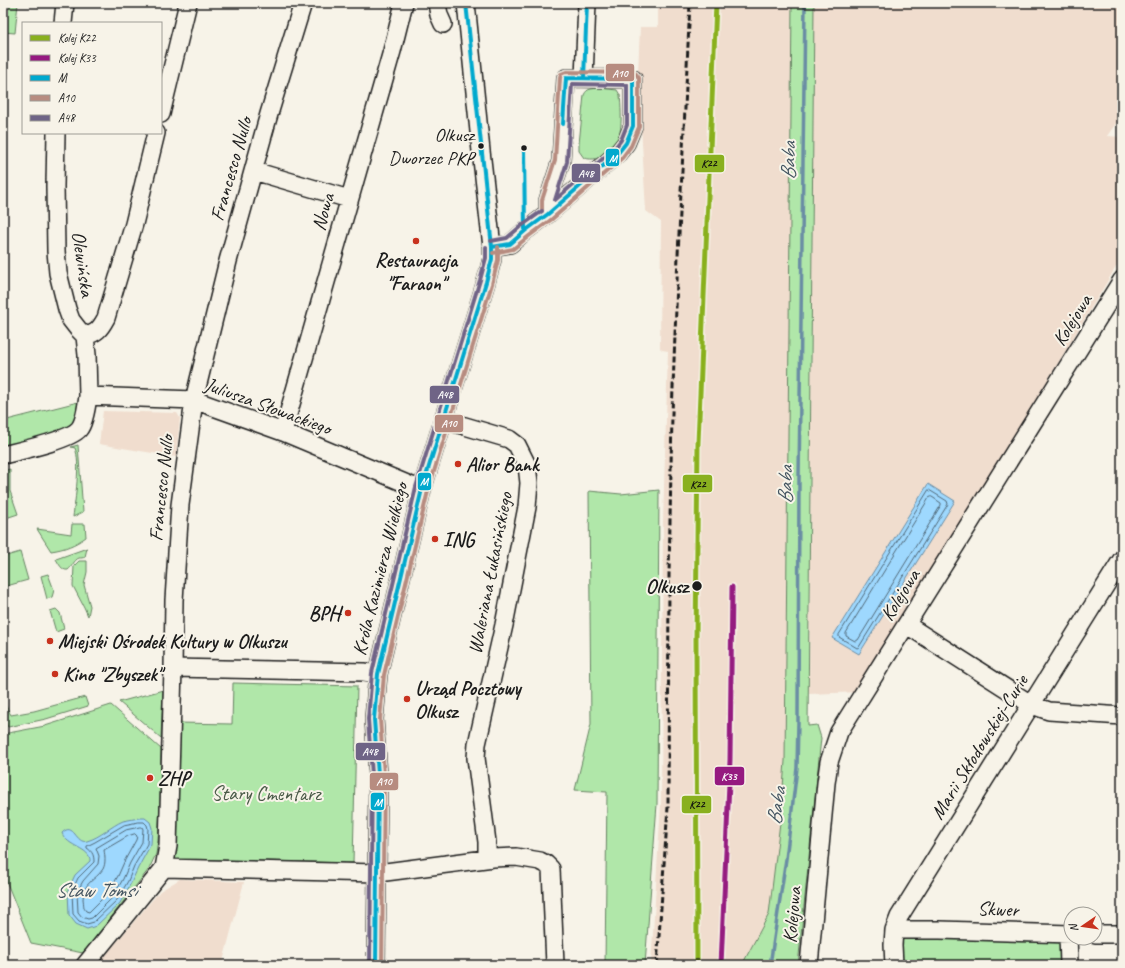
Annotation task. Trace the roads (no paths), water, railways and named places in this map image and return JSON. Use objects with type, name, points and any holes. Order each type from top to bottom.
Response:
[{"type":"street","points":[[63,22],[65,3]]},
{"type":"street","points":[[162,110],[188,3]]},
{"type":"street","name":"Francesco Nullo","points":[[85,965],[164,868],[168,846],[174,600],[180,505],[194,400],[228,261],[269,114],[303,3]]},
{"type":"street","name":"Nowa","points":[[283,432],[392,51],[404,3]]},
{"type":"street","points":[[437,3],[438,15],[443,24]]},
{"type":"street","name":"Króla Kazimierza Wielkiego","points":[[376,965],[378,775],[374,719],[378,674],[422,489],[492,259],[492,247],[466,3]]},
{"type":"street","points":[[584,78],[587,3]]},
{"type":"street","points":[[492,247],[510,244],[548,214],[618,153],[626,143],[633,126],[633,79],[566,78],[561,161],[548,201],[548,214]]},
{"type":"street","name":"Olewińska","points":[[56,134],[55,186],[56,251],[58,273],[71,320],[85,336]]},
{"type":"street","points":[[3,455],[67,437],[79,429],[84,418],[88,396],[85,336],[93,334],[100,329],[106,318],[134,224],[156,134]]},
{"type":"street","points":[[254,171],[349,199]]},
{"type":"street","name":"Kolejowa","points":[[809,965],[829,762],[839,732],[1122,280]]},
{"type":"street","name":"Juliusza Słowackiego","points":[[88,396],[194,400],[283,432],[422,489]]},
{"type":"street","name":"Waleriana Łukasińskiego","points":[[444,419],[509,439],[517,445],[527,465],[529,483],[526,514],[504,625],[477,744],[476,758],[490,858]]},
{"type":"street","name":"Marii Skłodowskiej-Curie","points":[[894,965],[894,930],[899,917],[1122,559]]},
{"type":"street","points":[[907,625],[1032,705],[1049,711],[1122,716]]},
{"type":"street","points":[[173,668],[364,672],[378,674]]},
{"type":"street","points":[[164,868],[378,873],[490,858],[516,857],[540,861],[551,869],[555,965]]},
{"type":"street","name":"Skwer","points":[[894,930],[1063,934]]},
{"type":"street","points":[[1103,934],[1122,934]]},
{"type":"street","name":"Skwer","points":[[1069,965],[1070,946]]},
{"type":"water","points":[[928,484],[955,501],[859,654],[832,638]]},
{"type":"water","name":"Staw Tomsi","points":[[145,818],[150,822],[152,828],[151,844],[120,903],[96,926],[87,929],[76,924],[69,915],[68,890],[75,875],[90,861],[87,853],[65,838],[62,833],[69,830],[72,831],[80,840],[87,841],[97,837],[123,821]]},
{"type":"waterway","name":"Baba","points":[[770,965],[786,859],[797,768],[805,3]]},
{"type":"railway","points":[[657,965],[668,807],[669,575],[672,414],[690,3]]},
{"type":"rail line","name":"K22","points":[[697,965],[696,639],[698,443],[716,3]]},
{"type":"rail line","name":"K33","points":[[721,965],[730,760],[732,587]]},
{"type":"place","name":"Olkusz Dworzec PKP","points":[[481,146]]},
{"type":"place","name":"Restauracja \"Faraon\"","points":[[416,241]]},
{"type":"place","name":"Alior Bank","points":[[458,464]]},
{"type":"place","name":"ING","points":[[435,539]]},
{"type":"place","name":"Olkusz","points":[[697,586]]},
{"type":"place","name":"BPH","points":[[348,613]]},
{"type":"place","name":"Miejski Ośrodek Kultury w Olkuszu","points":[[50,641]]},
{"type":"place","name":"Kino \"Zbyszek\"","points":[[55,674]]},
{"type":"place","name":"Urząd Pocztowy Olkusz","points":[[407,699]]},
{"type":"place","name":"ZHP","points":[[150,778]]},
{"type":"park label","name":"Stary Cmentarz","points":[[266,793]]}]
